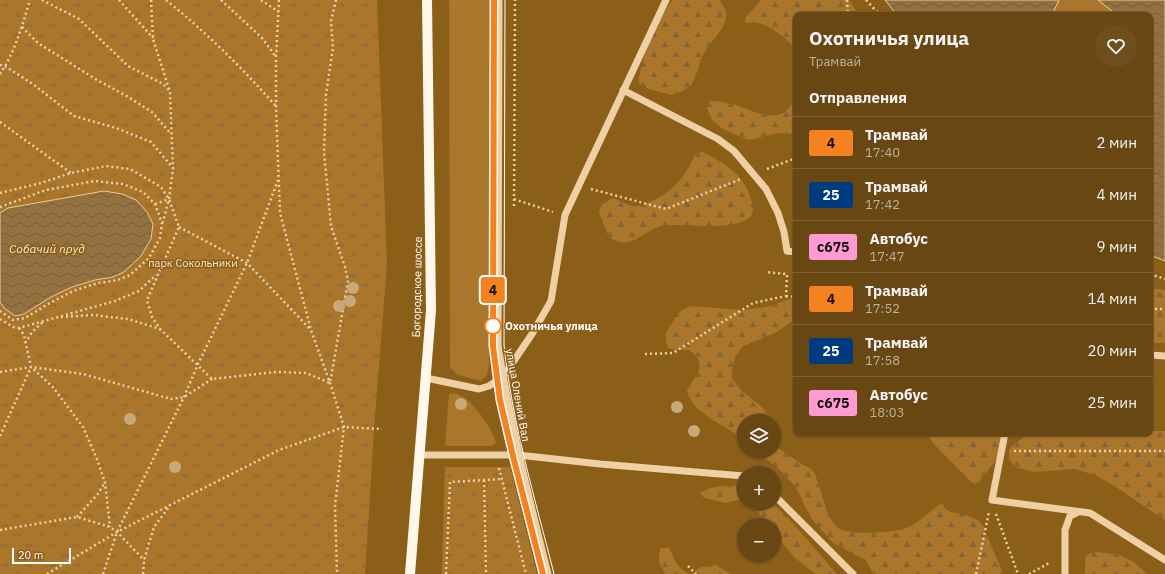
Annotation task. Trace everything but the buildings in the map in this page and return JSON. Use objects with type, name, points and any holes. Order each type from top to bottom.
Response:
[{"type":"main road","name":"Богородское шоссе","points":[[410,574],[431,310],[427,0]]},
{"type":"street","name":"улица Олений Вал","points":[[499,0],[498,345],[518,455],[548,574]]},
{"type":"street","points":[[426,378],[479,389],[489,386],[503,376],[532,334],[551,301],[565,215],[666,0]]},
{"type":"street","points":[[623,90],[718,139],[734,151],[766,189],[778,213],[784,232],[787,251],[793,252]]},
{"type":"street","points":[[1153,355],[1165,356]]},
{"type":"street","points":[[1005,436],[992,500],[1090,513],[1165,560]]},
{"type":"street","points":[[420,455],[518,455],[600,464],[737,475]]},
{"type":"street","points":[[781,502],[853,574]]},
{"type":"street","points":[[1065,574],[1065,530],[1070,516],[1078,512]]},
{"type":"path","points":[[0,74],[22,27],[30,0]]},
{"type":"path","points":[[42,0],[79,19],[128,66],[163,84],[170,92]]},
{"type":"path","points":[[119,0],[154,39]]},
{"type":"path","points":[[0,311],[13,320],[25,318],[73,291],[98,283],[118,280],[130,275],[149,258],[160,238],[162,223],[170,199],[173,169],[170,92],[154,39],[151,0]]},
{"type":"path","points":[[166,0],[196,24],[239,65],[276,106]]},
{"type":"path","points":[[221,0],[262,38],[276,58]]},
{"type":"path","points":[[261,0],[279,12]]},
{"type":"path","points":[[279,0],[276,58],[276,106],[280,213],[311,330],[344,427],[335,506],[337,574]]},
{"type":"path","points":[[330,383],[348,281],[345,267],[331,226],[324,153],[326,94],[333,48],[331,20],[336,0]]},
{"type":"path","points":[[847,0],[848,12]]},
{"type":"path","points":[[866,0],[877,12]]},
{"type":"path","points":[[22,27],[38,43],[152,112],[171,134]]},
{"type":"path","points":[[0,65],[5,66],[34,85],[74,116],[116,128],[151,142],[173,169]]},
{"type":"path","points":[[0,122],[71,173]]},
{"type":"path","points":[[579,185],[666,209],[793,159]]},
{"type":"path","points":[[0,193],[41,184],[71,173],[106,166],[130,170],[161,187],[170,199],[179,227],[147,300],[152,317],[160,329],[212,379]]},
{"type":"path","points":[[103,574],[117,532],[184,397],[198,364],[247,263],[279,179]]},
{"type":"path","points":[[0,207],[46,190],[95,181],[123,184],[143,192],[155,204],[162,223]]},
{"type":"path","points":[[155,204],[170,199]]},
{"type":"path","points":[[514,199],[565,215]]},
{"type":"path","points":[[179,227],[247,263],[311,330]]},
{"type":"path","points":[[765,272],[787,274],[786,296]]},
{"type":"path","points":[[0,319],[13,327],[19,328],[115,301],[139,290],[158,273]]},
{"type":"path","points":[[1153,275],[1165,279]]},
{"type":"path","points":[[645,354],[673,353],[754,303],[786,296],[793,297]]},
{"type":"path","points":[[1153,309],[1165,309]]},
{"type":"path","points":[[54,318],[93,315],[128,319],[160,329]]},
{"type":"path","points":[[26,343],[32,332],[44,321]]},
{"type":"path","points":[[0,436],[31,367],[24,335],[19,328]]},
{"type":"path","points":[[0,372],[31,367],[83,374],[171,399],[184,397],[212,379],[276,372],[306,373],[330,383]]},
{"type":"path","points":[[31,367],[52,386],[83,427],[97,459],[105,483],[110,527]]},
{"type":"path","points":[[47,574],[117,532],[279,450],[344,427],[382,429]]},
{"type":"path","points":[[1002,451],[1165,451]]},
{"type":"path","points":[[496,456],[526,574]]},
{"type":"path","points":[[446,574],[450,482],[502,479]]},
{"type":"path","points":[[484,480],[486,574]]},
{"type":"path","points":[[77,517],[97,495],[105,483]]},
{"type":"path","points":[[976,574],[992,500]]},
{"type":"path","points":[[992,500],[1018,574]]},
{"type":"path","points":[[144,574],[144,560],[154,527],[170,505]]},
{"type":"path","points":[[0,530],[77,517],[110,527],[117,532],[144,560]]},
{"type":"path","points":[[1029,574],[1065,555]]},
{"type":"path","points":[[688,566],[695,574]]},
{"type":"green space","name":"парк Сокольники","points":[[0,0],[377,0],[387,264],[374,429],[365,574],[0,574]]},
{"type":"green space","points":[[449,0],[489,0],[489,366],[487,375],[481,381],[458,375],[450,368]]},
{"type":"green space","points":[[673,0],[719,0],[725,9],[726,19],[719,33],[702,57],[691,85],[672,95],[652,90],[639,84],[639,77],[651,39],[663,14]]},
{"type":"green space","points":[[761,0],[849,0],[857,12],[793,12],[793,47],[785,38],[763,24],[745,23],[746,17]]},
{"type":"green space","points":[[1059,0],[1098,0],[1113,12],[1053,12]]},
{"type":"green space","points":[[793,100],[793,134],[778,133],[750,140],[723,129],[712,120],[707,108],[709,101],[716,101],[736,105],[763,114],[778,115],[784,113],[791,106]]},
{"type":"green space","points":[[703,152],[731,169],[737,174],[747,188],[753,209],[752,214],[747,219],[739,223],[717,226],[663,226],[651,230],[629,242],[617,241],[609,237],[599,213],[601,205],[613,198],[628,205],[636,206],[662,196],[680,181],[696,153]]},
{"type":"green space","points":[[1153,288],[1165,290],[1165,343],[1153,343]]},
{"type":"green space","points":[[793,298],[793,321],[775,333],[743,346],[735,357],[732,379],[741,390],[763,408],[767,414],[737,414],[737,435],[703,413],[690,399],[687,391],[699,370],[699,361],[689,350],[676,350],[668,348],[666,333],[677,315],[682,310],[690,306],[742,310],[766,307]]},
{"type":"green space","points":[[455,393],[466,399],[480,414],[489,427],[496,444],[491,446],[445,446],[449,394]]},
{"type":"green space","points":[[1153,431],[1165,431],[1165,520],[1113,485],[1095,475],[1075,469],[1034,472],[1015,467],[1009,459],[1009,449],[1026,436],[1153,436]]},
{"type":"green space","points":[[929,436],[1000,436],[996,460],[979,482],[973,484],[933,443]]},
{"type":"green space","points":[[781,450],[810,468],[815,474],[828,514],[837,527],[848,532],[864,533],[901,530],[916,523],[942,503],[945,509],[951,512],[978,520],[983,526],[1002,571],[1000,574],[873,574],[866,560],[833,543],[810,517],[796,487],[781,471],[781,466],[776,466],[765,458],[781,458]]},
{"type":"green space","points":[[445,467],[510,467],[537,574],[442,574]]},
{"type":"green space","points":[[737,485],[737,500],[725,503],[704,498],[700,493],[714,487]]},
{"type":"green space","points":[[756,510],[779,510],[837,574],[815,574],[793,556],[781,541],[781,518],[763,518]]},
{"type":"green space","points":[[661,548],[669,548],[678,566],[689,574],[665,574],[659,561]]},
{"type":"green space","points":[[1098,552],[1119,555],[1134,562],[1147,574],[1085,574],[1085,557],[1091,553]]},
{"type":"green space","points":[[716,565],[731,574],[691,574],[701,567]]},
{"type":"water","points":[[885,0],[1059,0],[1053,12],[895,12]]},
{"type":"water","points":[[1098,0],[1165,0],[1165,261],[1153,256],[1153,12],[1113,12]]},
{"type":"water","name":"Собачий пруд","points":[[104,191],[122,194],[136,200],[147,212],[153,224],[151,239],[141,256],[124,272],[113,277],[95,280],[72,287],[51,297],[24,314],[15,316],[4,308],[0,302],[0,213],[8,208]]},
{"type":"tram line","points":[[494,0],[493,346],[501,400],[513,456],[543,574]]},
{"type":"tram line","name":"4","points":[[494,0],[493,346],[500,400],[543,574]]},
{"type":"tram line","points":[[505,0],[504,345],[518,432],[554,574]]},
{"type":"place","name":"Охотничья улица","points":[[493,326]]}]
